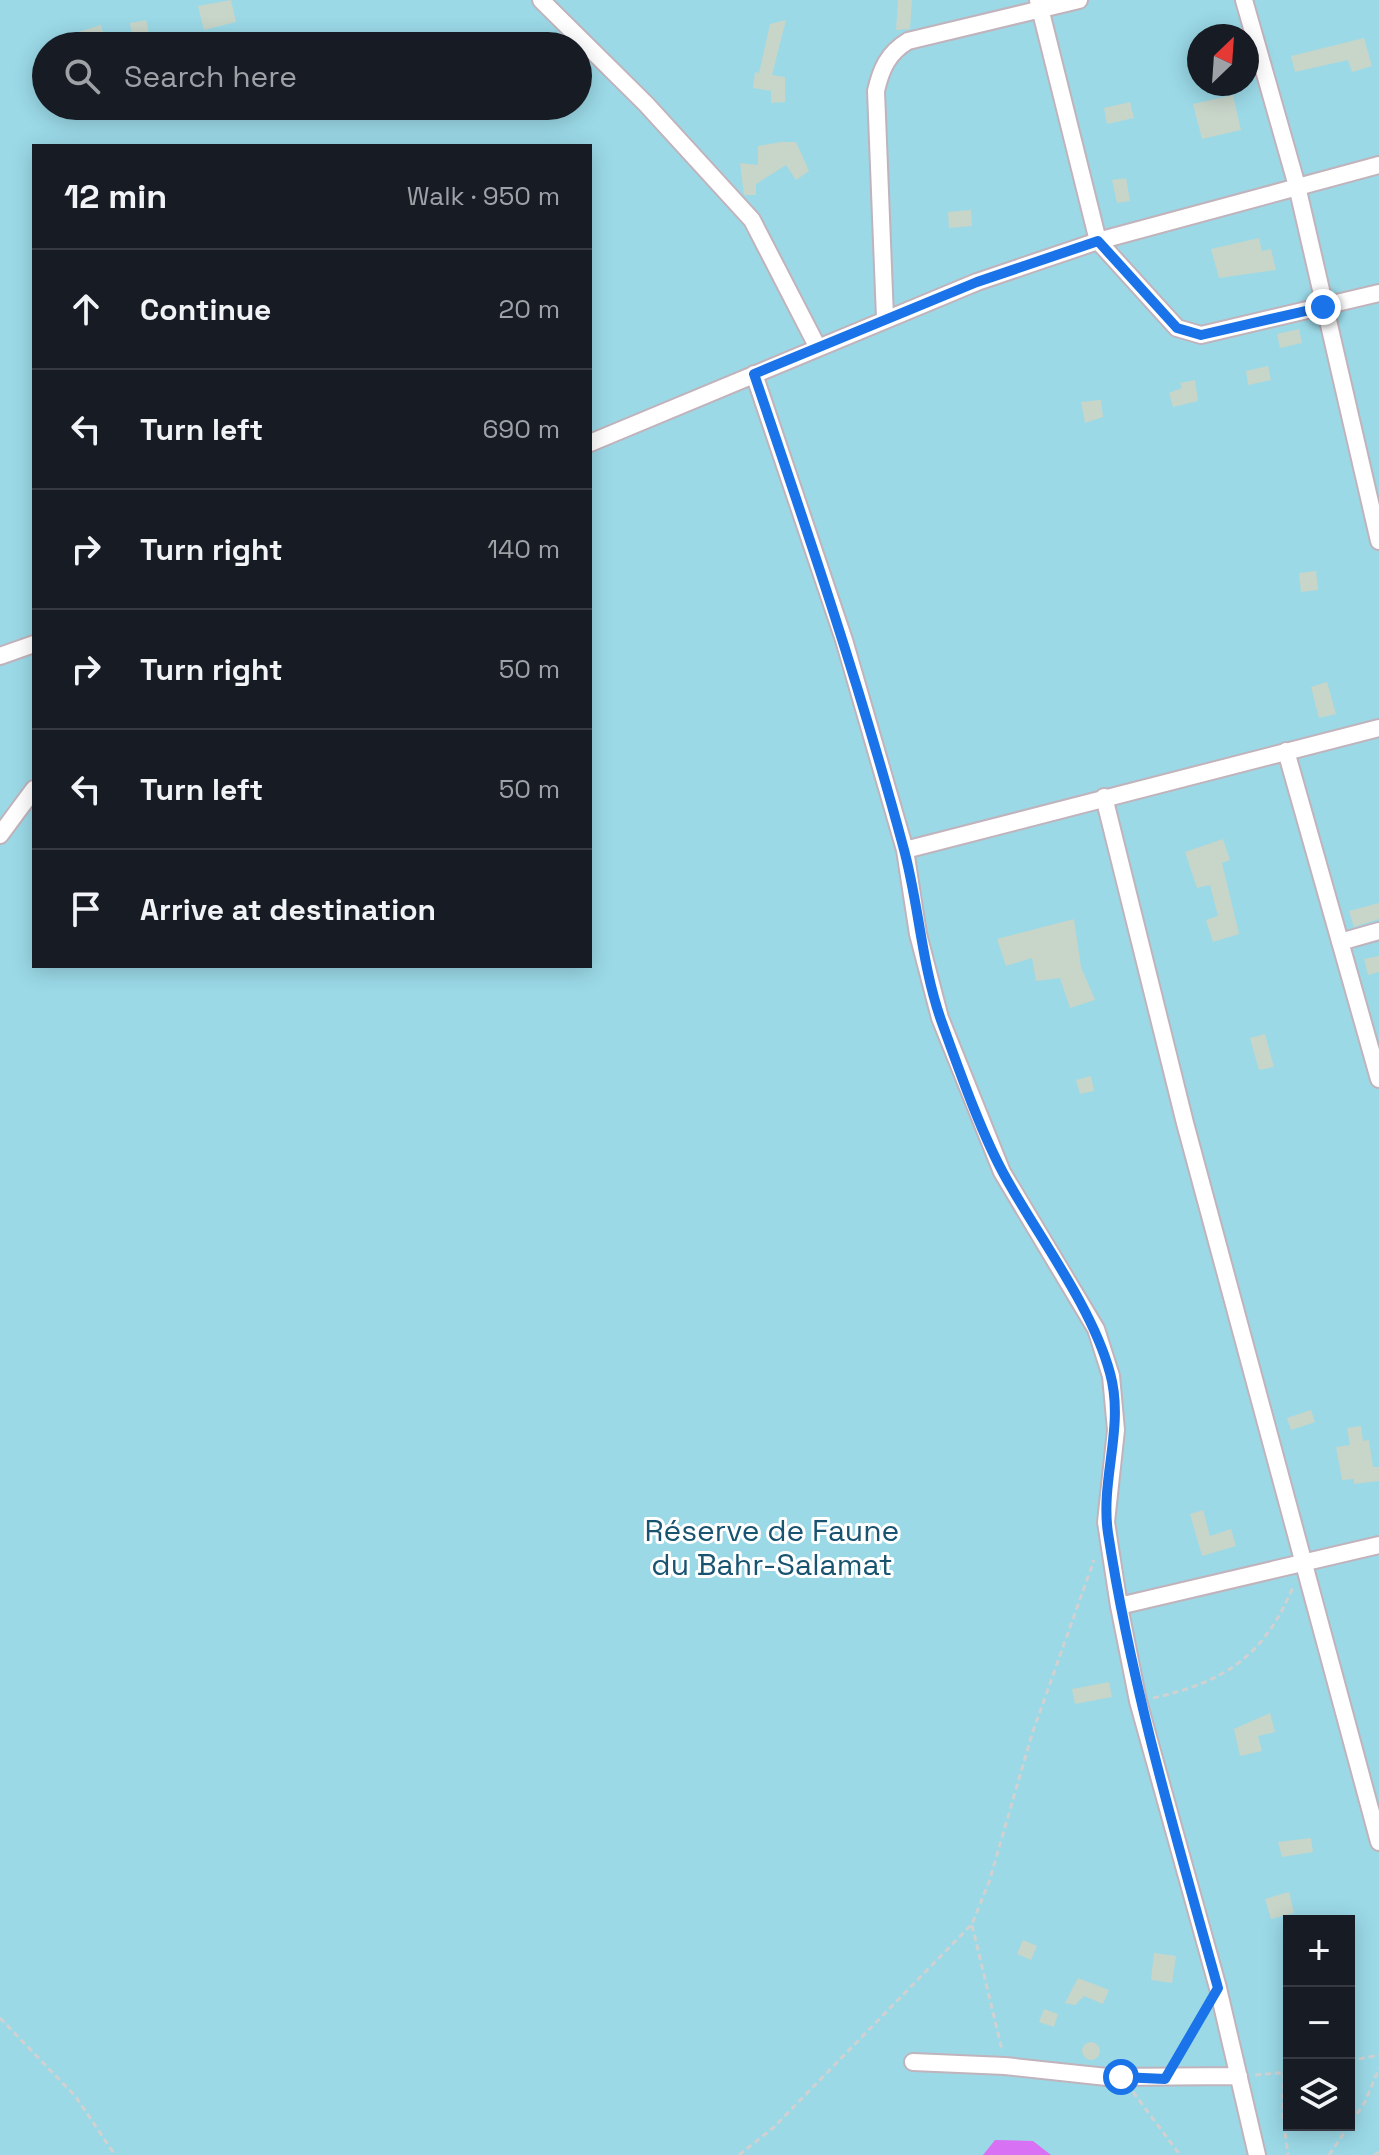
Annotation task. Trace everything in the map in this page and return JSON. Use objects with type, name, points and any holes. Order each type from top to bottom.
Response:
[{"type":"street","points":[[541,0],[573,32]]},
{"type":"street","points":[[885,318],[876,91],[886,61],[894,49],[908,41],[1039,5],[1079,0]]},
{"type":"street","points":[[1244,0],[1297,186],[1379,541]]},
{"type":"street","points":[[1039,5],[1098,241],[1177,328],[1188,335],[1201,335],[1379,293]]},
{"type":"street","points":[[592,51],[646,104],[752,220],[817,346]]},
{"type":"street","points":[[592,442],[977,282],[1098,241],[1379,165]]},
{"type":"street","points":[[754,374],[844,640],[905,850],[918,934],[940,1018],[1002,1172],[1096,1329],[1111,1376],[1116,1430],[1106,1522],[1119,1606],[1138,1701],[1218,1988],[1257,2155]]},
{"type":"street","points":[[0,656],[32,645]]},
{"type":"street","points":[[905,850],[1379,728]]},
{"type":"street","points":[[1286,751],[1379,1079]]},
{"type":"street","points":[[0,835],[32,792]]},
{"type":"street","points":[[1104,797],[1185,1123],[1379,1842]]},
{"type":"street","points":[[1340,942],[1379,931]]},
{"type":"street","points":[[1119,1606],[1379,1545]]},
{"type":"street","points":[[913,2062],[1165,2079],[1239,2076]]},
{"type":"path","points":[[739,2155],[773,2128],[972,1924],[989,1882],[1032,1734],[1097,1551]]},
{"type":"path","points":[[1138,1701],[1220,1678],[1239,1666],[1276,1621],[1302,1565]]},
{"type":"path","points":[[972,1924],[1005,2066]]},
{"type":"path","points":[[1165,2079],[1218,1988]]},
{"type":"path","points":[[0,2018],[76,2097],[115,2155]]},
{"type":"path","points":[[1355,2060],[1379,2055]]},
{"type":"path","points":[[1329,2155],[1365,2102],[1379,2068]]},
{"type":"path","points":[[1239,2076],[1283,2072]]},
{"type":"path","points":[[1121,2077],[1180,2155]]},
{"type":"path","points":[[1285,2131],[1288,2155]]},
{"type":"path","points":[[1374,2155],[1379,2152]]},
{"type":"green space","name":"Réserve de Faune du Bahr-Salamat","points":[[0,0],[1379,0],[1379,2155],[0,2155]]},
{"type":"shaded area","points":[[995,2140],[1033,2141],[1051,2155],[983,2155]]},
{"type":"building","points":[[231,0],[236,22],[204,30],[198,6]]},
{"type":"building","points":[[898,0],[912,0],[910,29],[896,30]]},
{"type":"building","points":[[146,20],[149,32],[131,32],[130,23]]},
{"type":"building","points":[[786,20],[772,75],[785,77],[785,102],[771,103],[771,91],[753,88],[755,72],[759,73],[770,24]]},
{"type":"building","points":[[101,25],[103,32],[78,32]]},
{"type":"building","points":[[1364,38],[1372,66],[1352,72],[1348,60],[1295,72],[1291,56]]},
{"type":"building","points":[[1233,96],[1241,130],[1202,139],[1193,104]]},
{"type":"building","points":[[1130,102],[1134,118],[1107,124],[1104,108]]},
{"type":"building","points":[[796,142],[809,171],[796,180],[786,165],[756,184],[756,195],[744,195],[740,163],[758,165],[758,146]]},
{"type":"building","points":[[1126,178],[1130,201],[1117,203],[1112,180]]},
{"type":"building","points":[[971,210],[972,226],[949,228],[948,212]]},
{"type":"building","points":[[1259,238],[1262,251],[1271,249],[1276,270],[1219,278],[1211,249]]},
{"type":"building","points":[[1299,329],[1302,343],[1280,348],[1277,334]]},
{"type":"building","points":[[1268,366],[1271,380],[1248,385],[1246,371]]},
{"type":"building","points":[[1195,380],[1198,401],[1173,407],[1169,393],[1182,388],[1180,383]]},
{"type":"building","points":[[1101,400],[1103,417],[1085,423],[1081,402]]},
{"type":"building","points":[[1316,571],[1318,590],[1301,592],[1299,573]]},
{"type":"building","points":[[1327,682],[1336,714],[1319,718],[1311,687]]},
{"type":"building","points":[[1223,839],[1230,860],[1222,863],[1239,934],[1213,942],[1206,920],[1218,916],[1210,885],[1197,888],[1185,852]]},
{"type":"building","points":[[1379,903],[1379,919],[1354,927],[1349,911]]},
{"type":"building","points":[[1074,919],[1081,967],[1095,1000],[1070,1008],[1060,978],[1036,981],[1032,958],[1006,966],[997,939]]},
{"type":"building","points":[[1379,956],[1379,972],[1368,975],[1364,959]]},
{"type":"building","points":[[1265,1034],[1274,1067],[1259,1070],[1250,1038]]},
{"type":"building","points":[[1091,1076],[1094,1091],[1080,1094],[1076,1080]]},
{"type":"building","points":[[1311,1410],[1315,1422],[1291,1430],[1287,1418]]},
{"type":"building","points":[[1361,1426],[1363,1441],[1369,1440],[1373,1467],[1379,1467],[1379,1481],[1354,1484],[1354,1479],[1342,1480],[1336,1447],[1350,1445],[1347,1428]]},
{"type":"building","points":[[1203,1510],[1210,1536],[1231,1529],[1236,1546],[1202,1556],[1190,1514]]},
{"type":"building","points":[[1109,1682],[1112,1697],[1075,1704],[1072,1689]]},
{"type":"building","points":[[1270,1713],[1275,1732],[1258,1736],[1262,1751],[1240,1756],[1234,1729]]},
{"type":"building","points":[[1311,1838],[1313,1852],[1282,1857],[1278,1842]]},
{"type":"building","points":[[1289,1892],[1294,1913],[1271,1919],[1265,1899]]},
{"type":"building","points":[[1023,1940],[1037,1946],[1031,1960],[1017,1954]]},
{"type":"building","points":[[1154,1953],[1176,1956],[1172,1983],[1151,1980]]},
{"type":"building","points":[[1078,1978],[1109,1990],[1103,2004],[1084,1996],[1075,2005],[1065,2003]]},
{"type":"building","points":[[1044,2009],[1058,2014],[1054,2027],[1039,2022]]},
{"type":"building","points":[[1087,2042],[1095,2042],[1100,2051],[1098,2058],[1087,2060],[1082,2055],[1082,2047]]},
{"type":"route","points":[[1121,2077],[1165,2079],[1218,1988],[1138,1701],[1119,1606],[1106,1522],[1107,1489],[1116,1430],[1111,1376],[1096,1329],[1002,1172],[940,1018],[918,934],[905,850],[844,640],[754,374],[977,282],[1098,241],[1177,328],[1188,335],[1201,335],[1323,307]]}]
